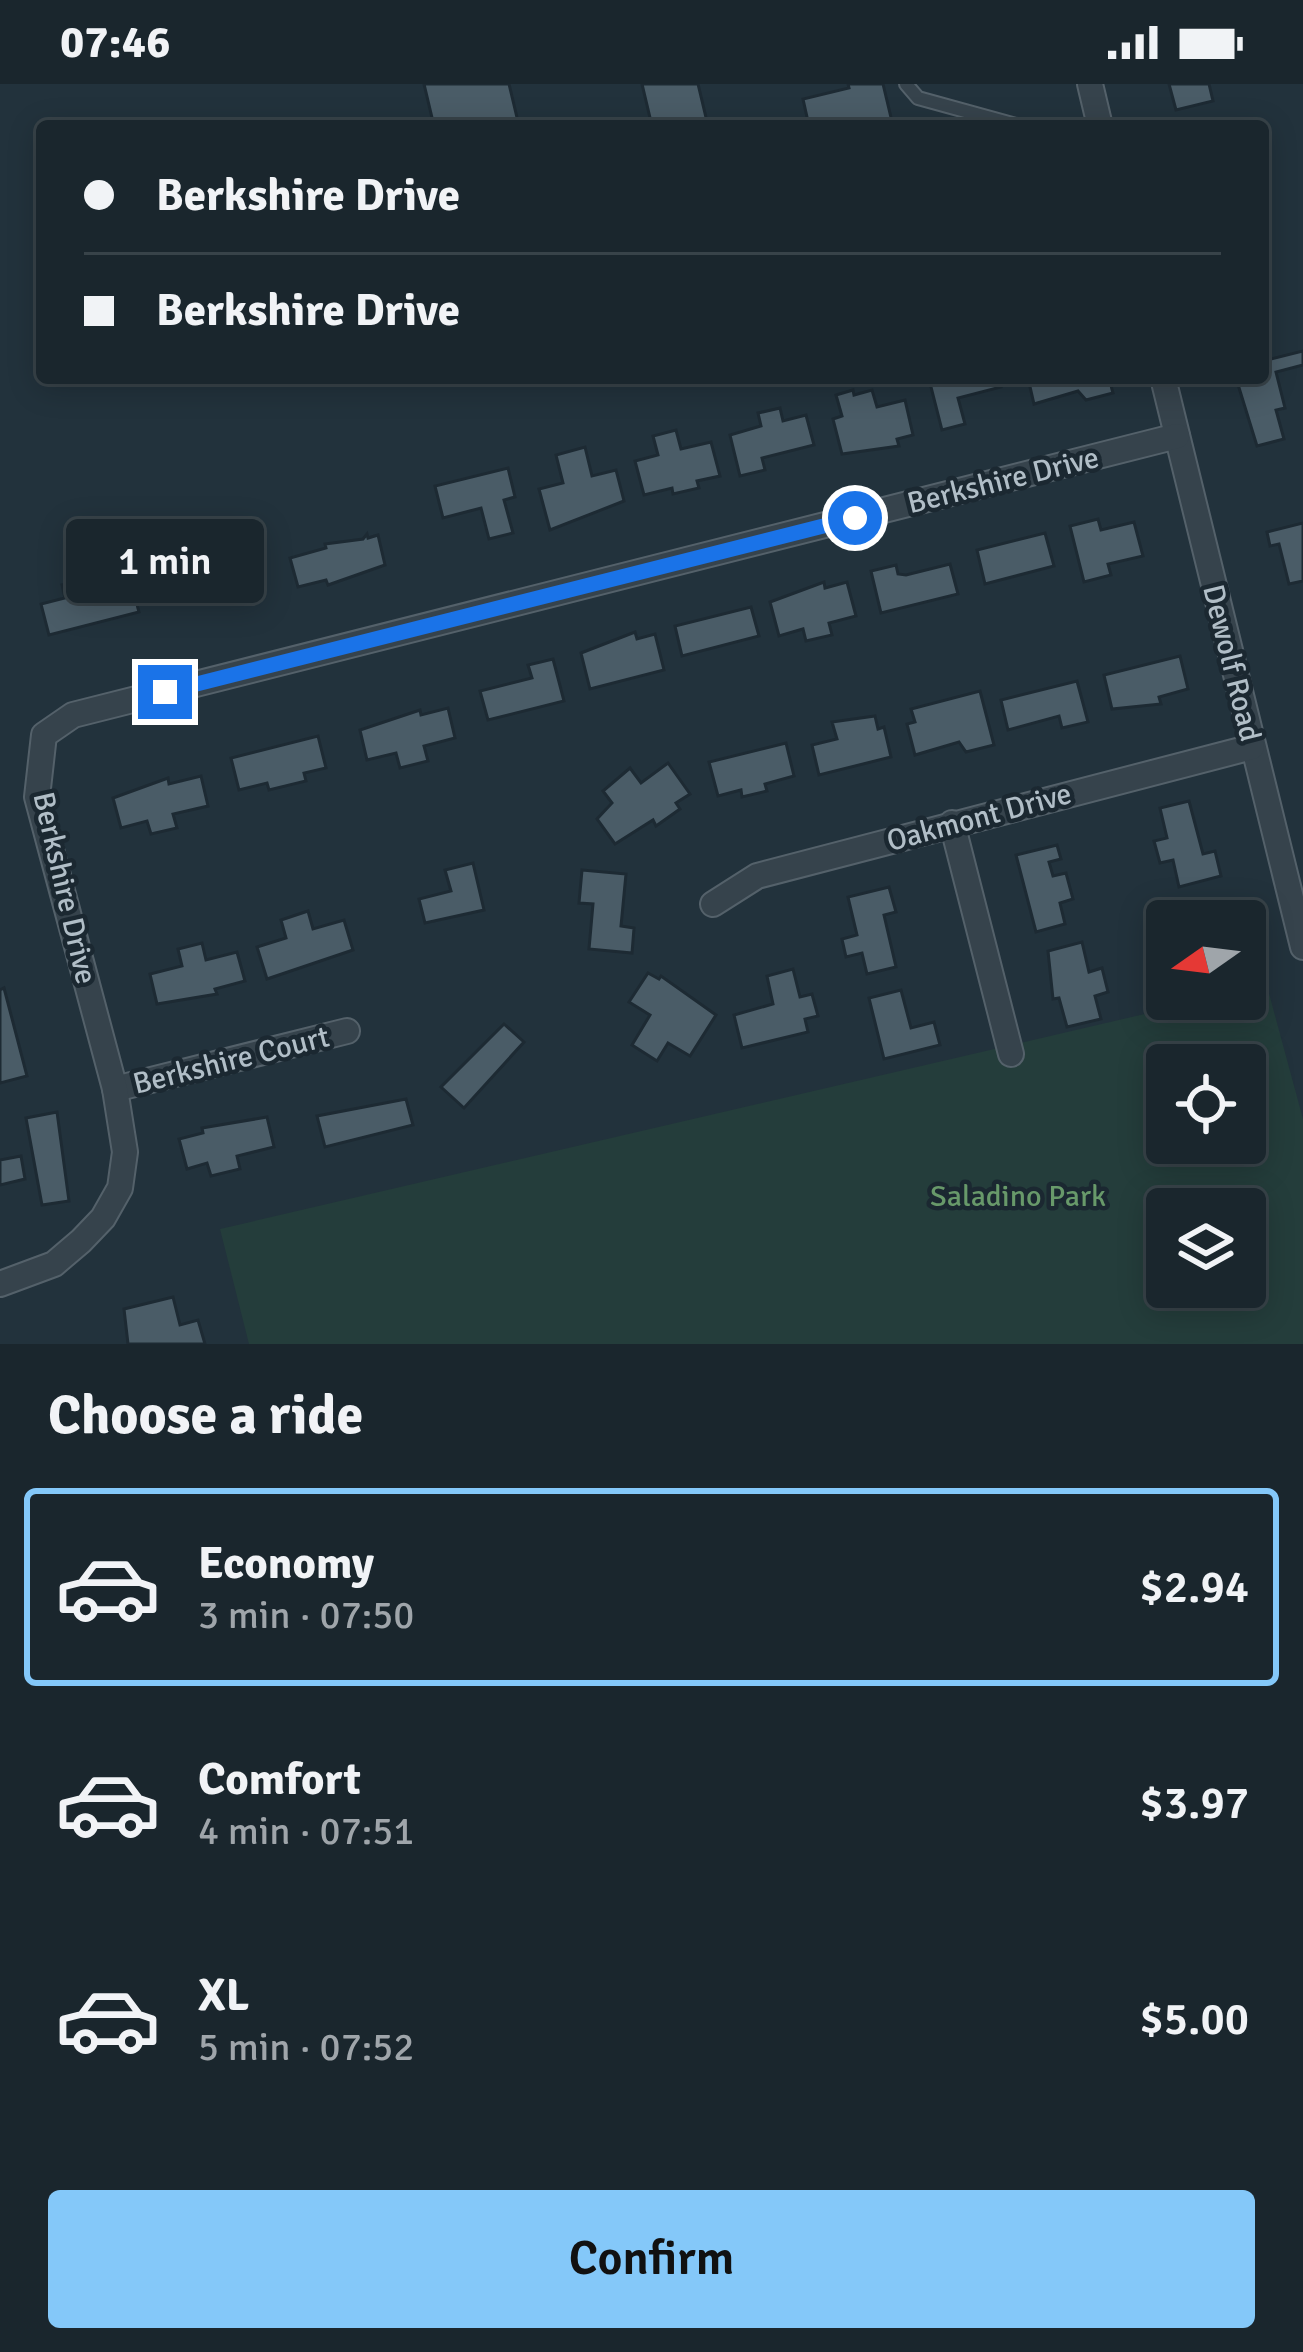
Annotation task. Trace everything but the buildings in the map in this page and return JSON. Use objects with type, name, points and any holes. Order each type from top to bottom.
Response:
[{"type":"street","points":[[1090,84],[1099,120]]},
{"type":"street","name":"Dewolf Road","points":[[1164,384],[1303,947]]},
{"type":"street","name":"Berkshire Drive","points":[[0,1284],[54,1264],[103,1218],[120,1187],[125,1153],[115,1088],[38,797],[44,735],[73,715],[1177,436]]},
{"type":"street","name":"Oakmont Drive","points":[[713,904],[757,876],[1252,747]]},
{"type":"street","points":[[952,824],[1011,1054]]},
{"type":"street","name":"Berkshire Court","points":[[115,1088],[347,1031]]},
{"type":"lane","points":[[906,84],[918,98],[998,120]]},
{"type":"green space","name":"Saladino Park","points":[[1267,986],[1303,1119],[1303,1344],[249,1344],[220,1229],[1146,1014],[1146,1020],[1266,1020]]},
{"type":"route","points":[[165,692],[855,518]]}]
